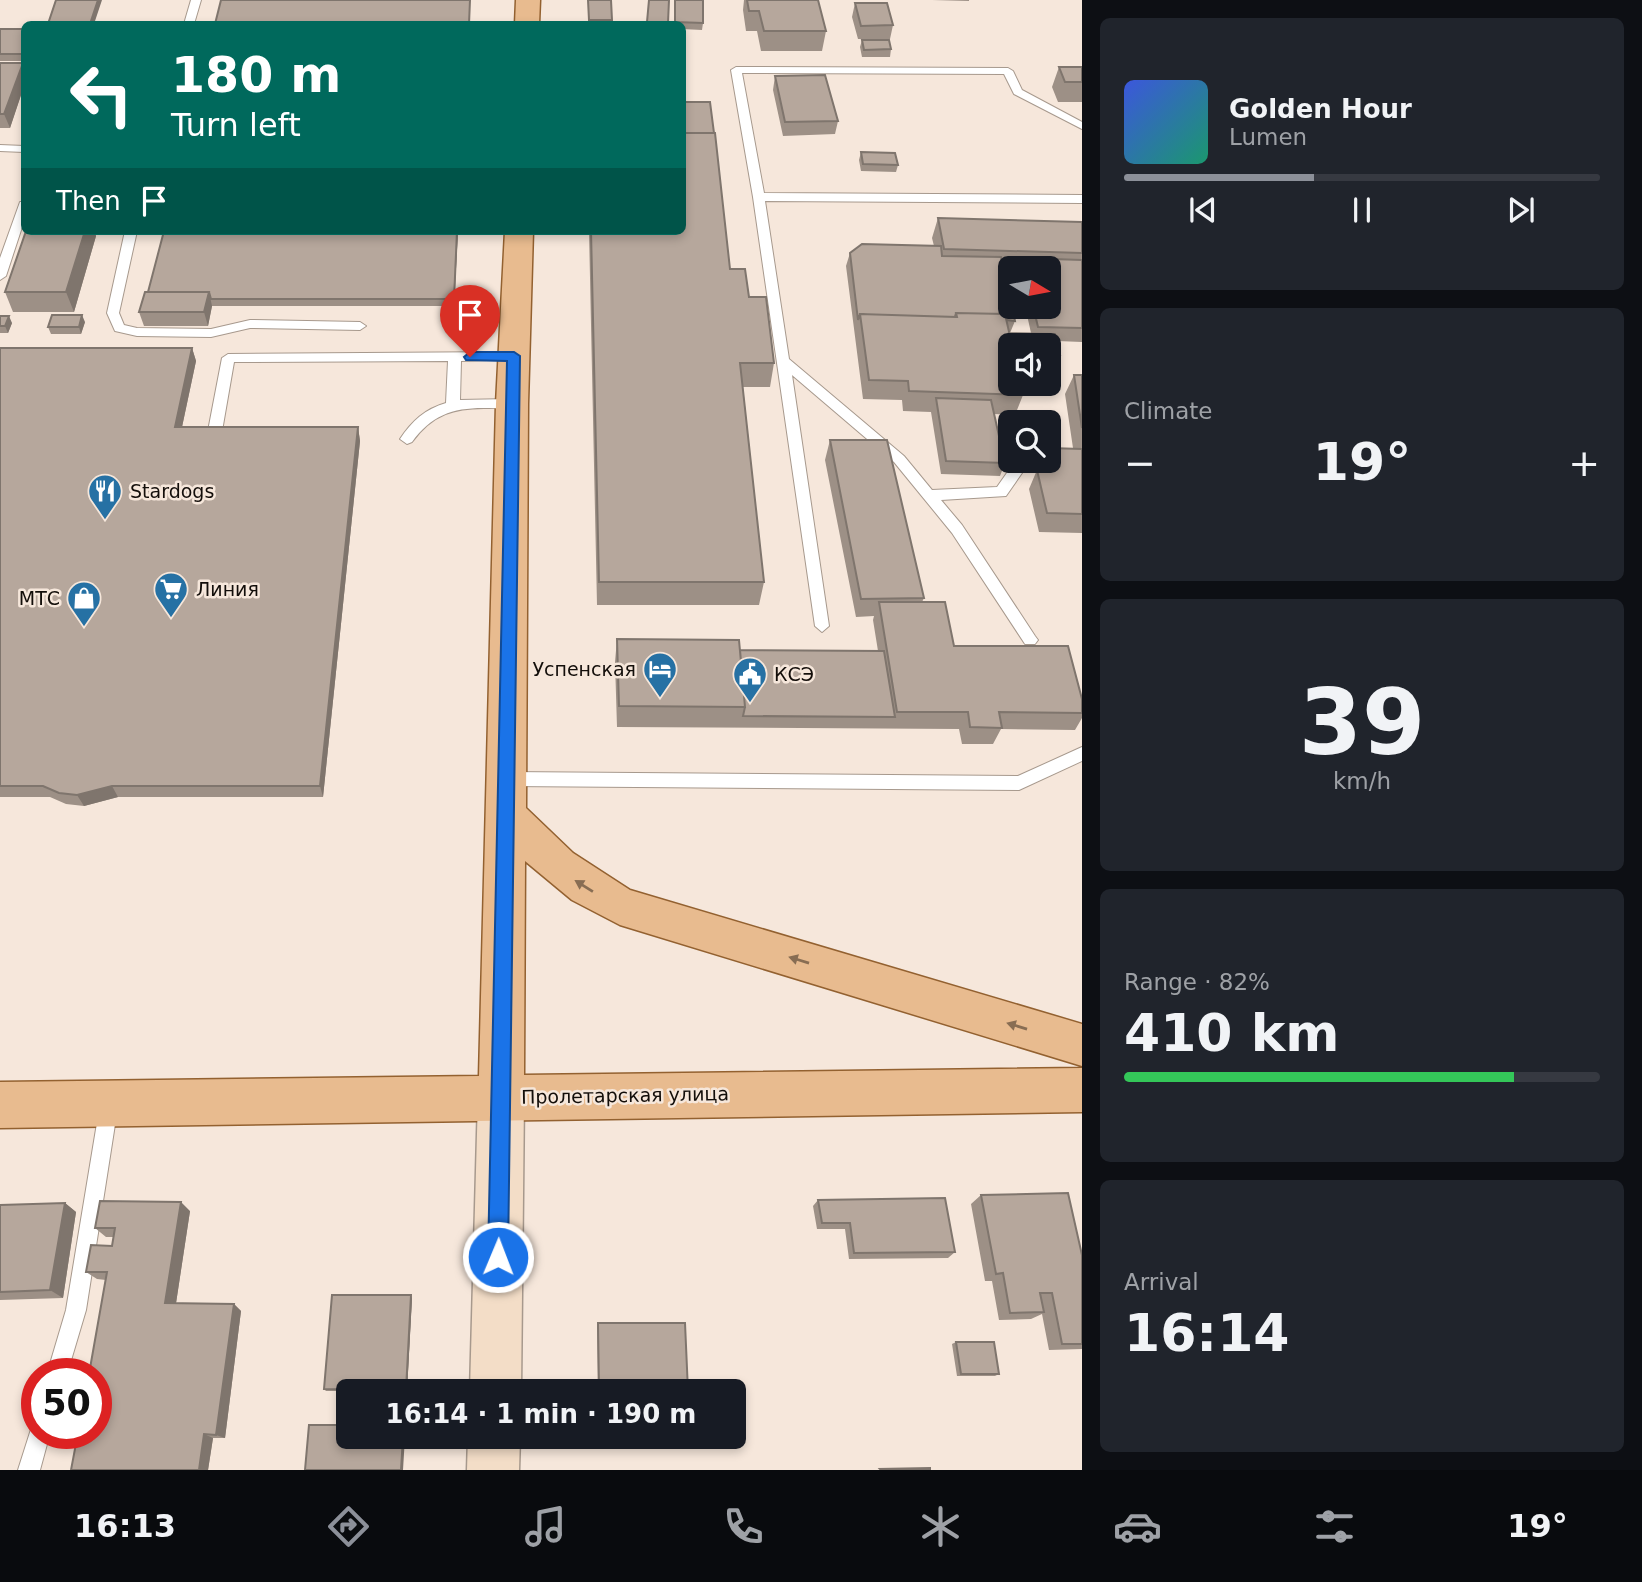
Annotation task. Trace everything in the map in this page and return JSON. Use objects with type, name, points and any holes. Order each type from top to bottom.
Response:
[{"type":"main road","points":[[527,21],[528,0]]},
{"type":"main road","points":[[495,1379],[512,404],[519,235]]},
{"type":"main road","points":[[506,797],[550,860],[582,886],[620,906],[1082,1045]]},
{"type":"main road","name":"Пролетарская улица","points":[[0,1105],[1082,1090]]},
{"type":"main road","points":[[493,1470],[494,1449]]},
{"type":"lane","points":[[190,21],[196,0]]},
{"type":"lane","points":[[822,626],[785,362],[736,70],[1008,71],[1018,92],[1082,125]]},
{"type":"lane","points":[[0,148],[21,149]]},
{"type":"lane","points":[[759,197],[1082,199]]},
{"type":"lane","points":[[0,276],[21,214]]},
{"type":"lane","points":[[130,235],[113,313],[119,328],[137,332],[211,333],[250,324],[360,326]]},
{"type":"lane","points":[[215,431],[228,358],[514,356]]},
{"type":"lane","points":[[453,403],[455,357]]},
{"type":"lane","points":[[785,362],[899,459],[957,529],[1030,640]]},
{"type":"lane","points":[[407,439],[417,422],[453,403],[512,404]]},
{"type":"lane","points":[[928,495],[1001,492],[1015,473]]},
{"type":"lane","points":[[506,797],[1018,783],[1082,754]]},
{"type":"lane","points":[[62,1358],[76,1310],[110,1103]]},
{"type":"lane","points":[[29,1470],[35,1449]]},
{"type":"building","points":[[56,0],[98,0],[91,21],[49,21]]},
{"type":"building","points":[[221,0],[470,0],[469,21],[216,21]]},
{"type":"building","points":[[588,0],[611,0],[612,20],[589,20]]},
{"type":"building","points":[[649,0],[669,0],[668,21],[647,21]]},
{"type":"building","points":[[675,0],[703,0],[703,23],[675,21]]},
{"type":"building","points":[[747,0],[818,0],[826,31],[764,31],[759,11],[749,11]]},
{"type":"building","points":[[855,3],[887,3],[893,25],[861,26]]},
{"type":"building","points":[[0,29],[21,29],[21,54],[0,54]]},
{"type":"building","points":[[862,40],[889,40],[891,49],[864,50]]},
{"type":"building","points":[[0,63],[21,63],[4,114],[0,114]]},
{"type":"building","points":[[1059,67],[1082,67],[1082,82],[1065,82]]},
{"type":"building","points":[[825,75],[838,121],[785,122],[775,76]]},
{"type":"building","points":[[686,102],[710,102],[714,133],[686,133]]},
{"type":"building","points":[[686,133],[715,133],[730,269],[745,269],[749,297],[766,297],[774,363],[740,363],[764,582],[599,582],[591,235],[686,235]]},
{"type":"building","points":[[861,152],[895,153],[898,165],[863,164]]},
{"type":"building","points":[[938,218],[1082,222],[1082,253],[944,249]]},
{"type":"building","points":[[25,235],[84,235],[66,292],[5,292]]},
{"type":"building","points":[[163,235],[457,235],[454,299],[211,299],[209,292],[148,292]]},
{"type":"building","points":[[862,244],[941,246],[942,256],[998,257],[998,314],[956,313],[955,317],[860,314],[858,320],[850,253]]},
{"type":"building","points":[[1061,259],[1082,260],[1082,328],[1038,327],[1036,319],[1061,319]]},
{"type":"building","points":[[145,292],[209,292],[204,312],[139,312]]},
{"type":"building","points":[[956,313],[998,314],[998,319],[1006,319],[1009,333],[998,333],[998,394],[909,391],[908,381],[869,380],[860,314],[957,317]]},
{"type":"building","points":[[52,315],[82,315],[79,327],[48,327]]},
{"type":"building","points":[[0,316],[9,316],[5,326],[0,326]]},
{"type":"building","name":"Линия","points":[[0,348],[192,348],[175,427],[358,427],[320,786],[112,786],[77,795],[59,793],[43,786],[0,786]]},
{"type":"building","points":[[1074,375],[1082,375],[1082,428]]},
{"type":"building","points":[[936,398],[991,400],[998,432],[998,463],[946,461]]},
{"type":"building","points":[[830,440],[887,440],[924,598],[861,599]]},
{"type":"building","points":[[1061,448],[1082,449],[1082,514],[1047,513],[1038,473],[1061,473]]},
{"type":"building","points":[[879,602],[945,602],[954,646],[1068,646],[1082,699],[1082,713],[999,712],[1002,728],[970,727],[968,712],[897,712]]},
{"type":"building","points":[[617,639],[739,640],[745,707],[619,706]]},
{"type":"building","points":[[740,650],[884,651],[895,717],[743,716],[745,707]]},
{"type":"building","points":[[1068,1193],[1082,1255],[1082,1344],[1062,1344],[1052,1293],[1040,1293],[1044,1312],[1010,1313],[1003,1273],[996,1274],[981,1195]]},
{"type":"building","points":[[945,1198],[955,1252],[854,1253],[850,1223],[822,1223],[818,1200]]},
{"type":"building","points":[[100,1201],[181,1202],[165,1303],[234,1304],[216,1435],[204,1434],[199,1470],[71,1470],[75,1449],[112,1449],[112,1358],[92,1358],[107,1272],[86,1272],[91,1245],[112,1246],[115,1228],[95,1228]]},
{"type":"building","points":[[65,1203],[50,1290],[0,1292],[0,1205]]},
{"type":"building","points":[[332,1295],[411,1295],[407,1379],[336,1379],[336,1389],[324,1389]]},
{"type":"building","points":[[598,1323],[685,1323],[687,1379],[599,1379]]},
{"type":"building","points":[[956,1342],[994,1342],[999,1374],[961,1374]]},
{"type":"building","points":[[309,1425],[336,1425],[336,1449],[402,1449],[401,1470],[305,1470]]},
{"type":"building","points":[[930,1468],[930,1470],[880,1469]]},
{"type":"place","name":"Stardogs","points":[[105,521]]},
{"type":"place","name":"Линия","points":[[171,619]]},
{"type":"place","name":"МТС","points":[[84,628]]},
{"type":"place","name":"Успенская","points":[[660,699]]},
{"type":"place","name":"КСЭ","points":[[750,704]]},
{"type":"route","points":[[470,357],[514,356],[498,1257]]}]
